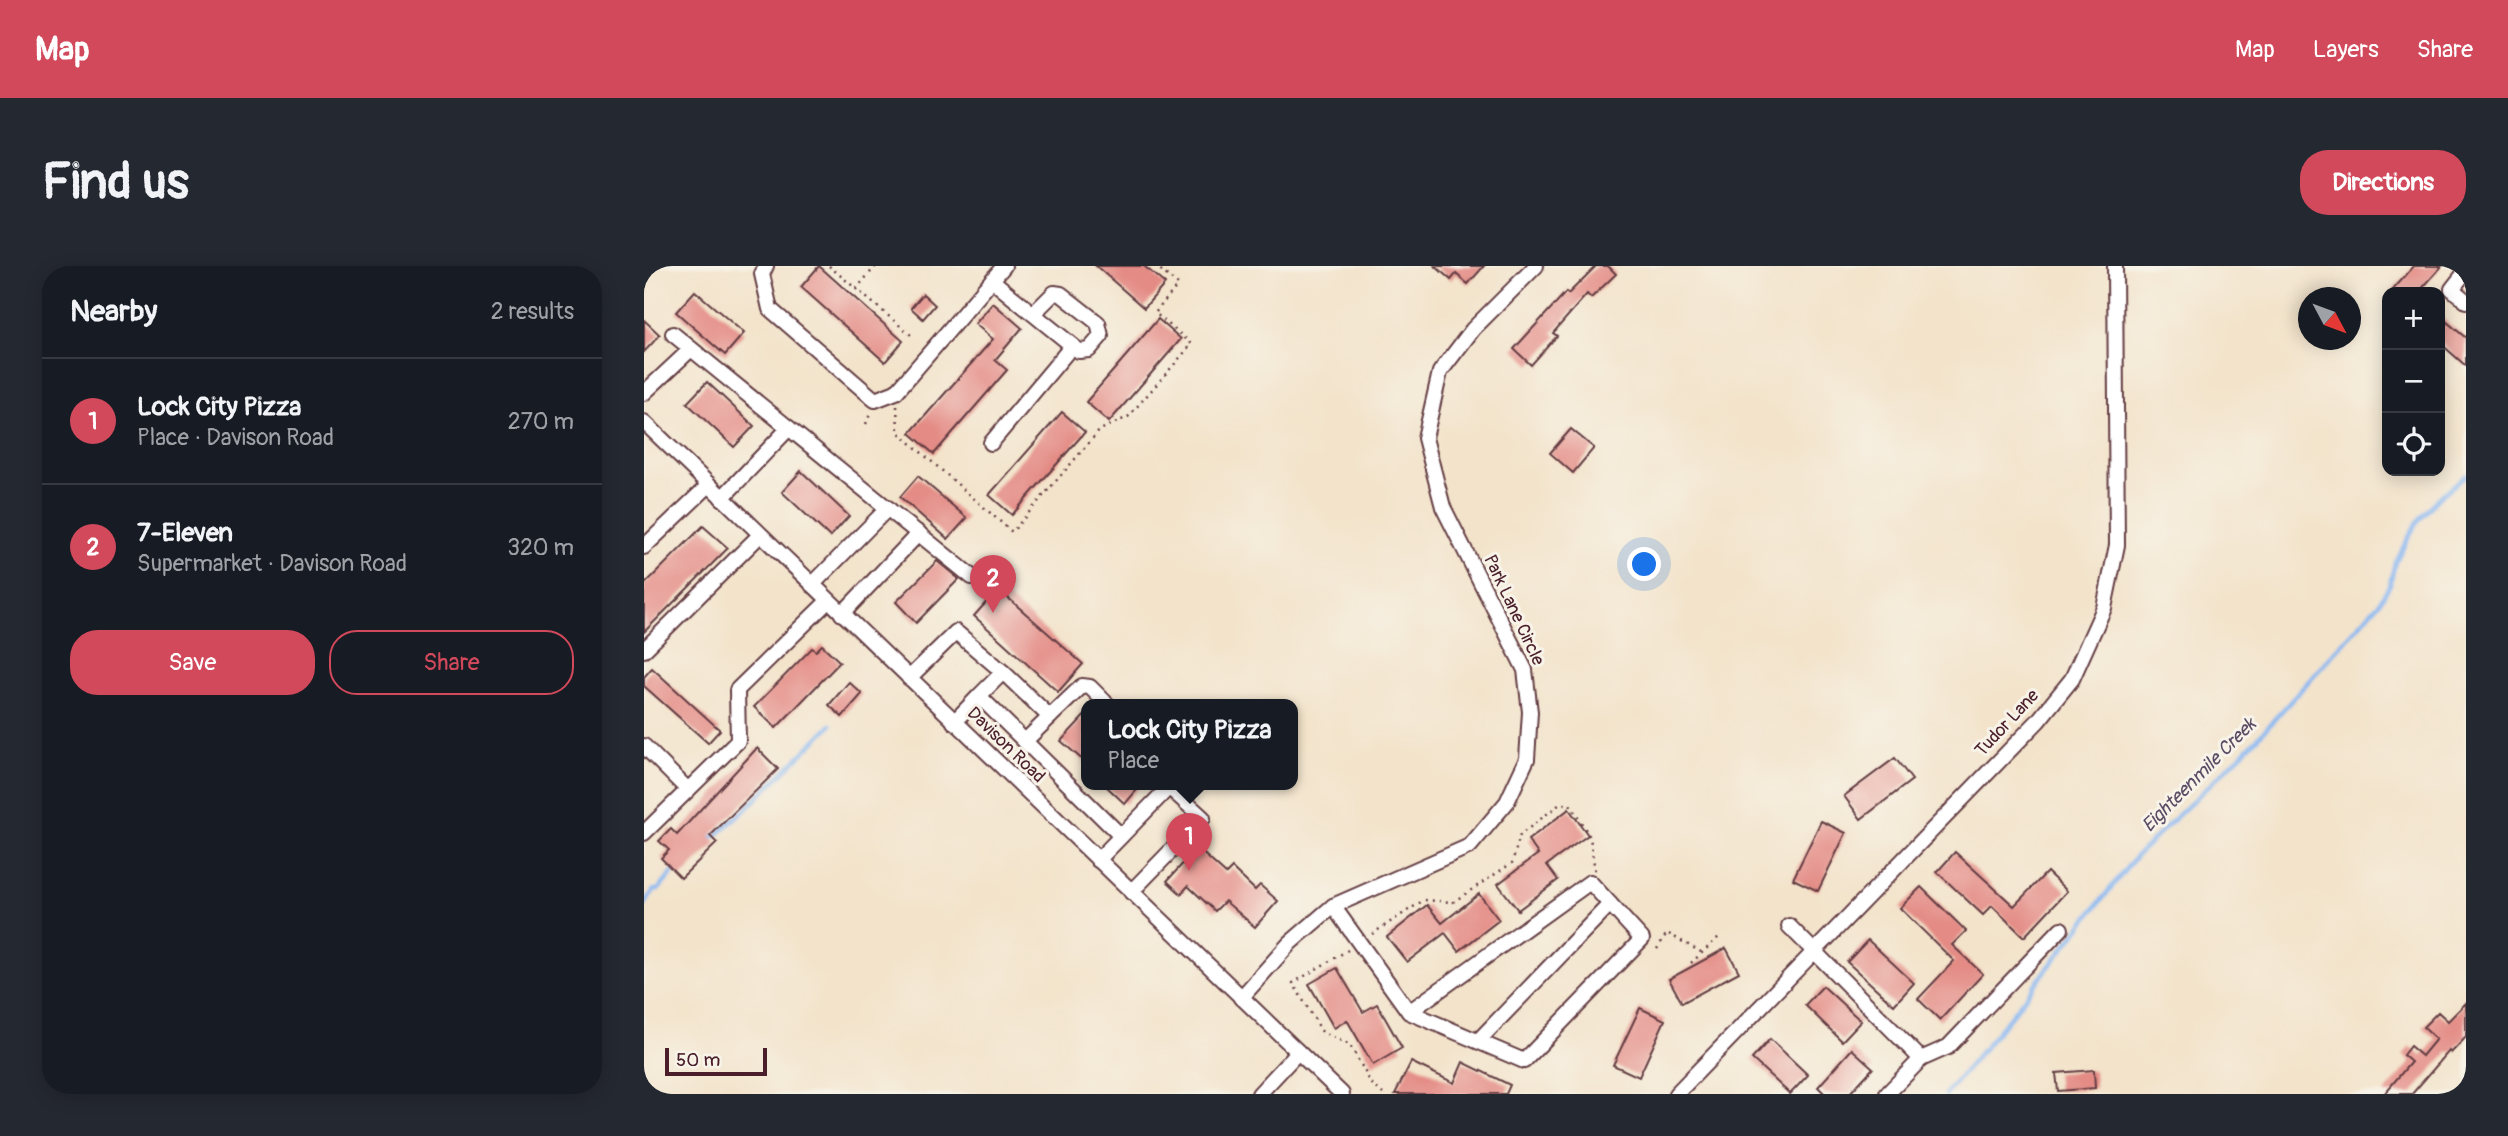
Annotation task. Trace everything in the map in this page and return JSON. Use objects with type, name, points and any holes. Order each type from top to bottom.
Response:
[{"type":"street","points":[[766,266],[762,274],[770,309],[875,400],[896,392],[1004,266]]},
{"type":"street","name":"Park Lane Circle","points":[[1241,998],[1290,943],[1333,906],[1470,846],[1507,802],[1527,758],[1530,712],[1525,670],[1443,507],[1424,438],[1440,372],[1473,328],[1536,266]]},
{"type":"street","name":"Tudor Lane","points":[[1676,1094],[2038,721],[2072,679],[2104,608],[2117,545],[2115,266]]},
{"type":"street","points":[[2466,271],[2452,289],[2466,301]]},
{"type":"street","points":[[992,280],[1033,314],[1072,346],[1079,351],[1089,350],[1101,336],[1098,323],[1065,295],[1054,293],[1033,314]]},
{"type":"street","points":[[673,334],[972,577]]},
{"type":"street","points":[[991,443],[1072,346]]},
{"type":"street","points":[[644,393],[691,349]]},
{"type":"street","name":"Davison Road","points":[[644,422],[1342,1094]]},
{"type":"street","points":[[722,498],[789,428]]},
{"type":"street","points":[[644,547],[709,485]]},
{"type":"street","points":[[812,585],[888,508]]},
{"type":"street","points":[[842,614],[919,533]]},
{"type":"street","points":[[644,650],[760,535]]},
{"type":"street","points":[[644,833],[738,741],[737,690],[828,601]]},
{"type":"street","points":[[909,678],[956,632],[1003,671],[1050,716]]},
{"type":"street","points":[[954,722],[1003,671]]},
{"type":"street","points":[[1025,741],[1082,686],[1090,687],[1102,699]]},
{"type":"street","points":[[979,696],[1121,836]]},
{"type":"street","points":[[644,746],[688,790]]},
{"type":"street","points":[[1098,860],[1166,790]]},
{"type":"street","points":[[1131,892],[1203,818],[1172,790]]},
{"type":"street","points":[[1333,906],[1409,1012],[1524,1061],[1642,939],[1590,882],[1409,1012]]},
{"type":"street","points":[[1478,1041],[1609,904]]},
{"type":"street","points":[[1789,926],[1921,1059]]},
{"type":"street","points":[[1887,1094],[1921,1059],[1948,1047],[2061,929]]},
{"type":"street","points":[[1259,1094],[1298,1052]]},
{"type":"path","points":[[829,266],[911,335]]},
{"type":"path","points":[[856,289],[876,266]]},
{"type":"path","points":[[1382,1094],[1371,1083],[1350,1045],[1322,1032],[1293,984],[1424,900],[1453,902],[1512,863],[1520,835],[1560,804],[1570,804],[1590,837],[1595,871]]},
{"type":"path","points":[[1657,949],[1667,933],[1702,952]]},
{"type":"path","points":[[1691,963],[1720,936]]},
{"type":"building","points":[[819,266],[903,341],[885,362],[801,287]]},
{"type":"building","points":[[1096,266],[1144,266],[1165,284],[1144,308]]},
{"type":"building","points":[[1435,266],[1484,266],[1468,284],[1456,274],[1451,280]]},
{"type":"building","points":[[1596,266],[1608,266],[1616,274],[1591,298],[1587,294],[1553,333],[1557,336],[1531,365],[1514,349],[1566,292],[1568,294]]},
{"type":"building","points":[[2414,266],[2442,266],[2423,287],[2395,287]]},
{"type":"building","points":[[695,291],[744,333],[725,355],[676,312]]},
{"type":"building","points":[[923,294],[935,305],[923,319],[911,308]]},
{"type":"building","points":[[993,303],[1022,328],[995,360],[1007,370],[934,454],[910,433],[993,339],[975,324]]},
{"type":"building","points":[[1158,319],[1181,339],[1109,422],[1086,402]]},
{"type":"building","points":[[644,320],[660,335],[644,352]]},
{"type":"building","points":[[2445,320],[2466,338],[2466,366],[2445,347]]},
{"type":"building","points":[[707,382],[754,426],[734,447],[687,403]]},
{"type":"building","points":[[1062,412],[1085,432],[1012,515],[989,495]]},
{"type":"building","points":[[1571,429],[1594,448],[1573,473],[1550,453]]},
{"type":"building","points":[[801,471],[849,516],[830,537],[782,492]]},
{"type":"building","points":[[918,476],[967,518],[948,539],[900,497]]},
{"type":"building","points":[[703,526],[728,548],[644,632],[644,585]]},
{"type":"building","points":[[937,561],[959,579],[916,623],[896,602]]},
{"type":"building","points":[[998,589],[1083,664],[1058,692],[974,616]]},
{"type":"building","points":[[822,645],[840,662],[776,728],[754,707],[812,648],[816,651]]},
{"type":"building","points":[[652,668],[720,730],[708,743],[644,686],[644,677]]},
{"type":"building","points":[[849,682],[862,694],[842,717],[829,705]]},
{"type":"building","points":[[1081,719],[1081,759],[1061,741]]},
{"type":"building","points":[[757,748],[778,769],[710,836],[717,843],[681,878],[661,858],[669,850],[659,841],[671,829],[677,835]]},
{"type":"building","points":[[1895,758],[1912,780],[1861,819],[1844,796]]},
{"type":"building","points":[[1110,790],[1137,790],[1125,804]]},
{"type":"building","points":[[1569,809],[1588,835],[1547,865],[1558,880],[1518,910],[1498,884],[1538,854],[1528,840]]},
{"type":"building","points":[[1821,821],[1846,833],[1818,891],[1793,879]]},
{"type":"building","points":[[1197,848],[1226,874],[1232,868],[1255,890],[1260,885],[1278,901],[1255,927],[1225,901],[1215,911],[1188,886],[1181,894],[1167,881]]},
{"type":"building","points":[[1955,852],[2014,906],[2047,872],[2067,891],[2024,937],[1992,906],[1983,915],[1937,872]]},
{"type":"building","points":[[1921,887],[1966,931],[1952,945],[1983,974],[1940,1020],[1918,999],[1954,961],[1900,908]]},
{"type":"building","points":[[1479,894],[1499,920],[1459,951],[1445,933],[1407,962],[1387,937],[1427,905],[1442,923]]},
{"type":"building","points":[[1868,940],[1914,983],[1894,1005],[1847,962]]},
{"type":"building","points":[[1726,948],[1739,972],[1682,1003],[1669,979]]},
{"type":"building","points":[[1337,968],[1363,1012],[1377,1004],[1402,1048],[1373,1065],[1347,1020],[1334,1028],[1309,984]]},
{"type":"building","points":[[1823,986],[1861,1021],[1842,1041],[1805,1005]]},
{"type":"building","points":[[2466,1003],[2466,1037],[2451,1053],[2449,1051],[2412,1094],[2384,1094],[2411,1062],[2403,1055],[2410,1046],[2422,1056],[2436,1039],[2423,1027],[2438,1012],[2448,1021]]},
{"type":"building","points":[[1640,1008],[1665,1020],[1639,1077],[1613,1065]]},
{"type":"building","points":[[1770,1039],[1808,1075],[1790,1094],[1752,1059]]},
{"type":"building","points":[[1852,1049],[1873,1068],[1849,1094],[1825,1094],[1818,1087]]},
{"type":"building","points":[[1411,1062],[1454,1083],[1463,1062],[1510,1085],[1506,1094],[1395,1094]]},
{"type":"building","points":[[2094,1070],[2095,1088],[2058,1091],[2056,1073]]},
{"type":"waterway","name":"Eighteenmile Creek","points":[[1946,1094],[2136,856],[2253,743],[2379,603],[2390,584],[2395,562],[2416,524],[2437,499],[2466,475]]},
{"type":"waterway","points":[[707,840],[745,810],[831,725]]},
{"type":"waterway","points":[[644,906],[654,890],[658,890],[678,867]]},
{"type":"place","name":"7-Eleven","points":[[993,613]]},
{"type":"place","name":"Lock City Pizza","points":[[1189,871]]}]
